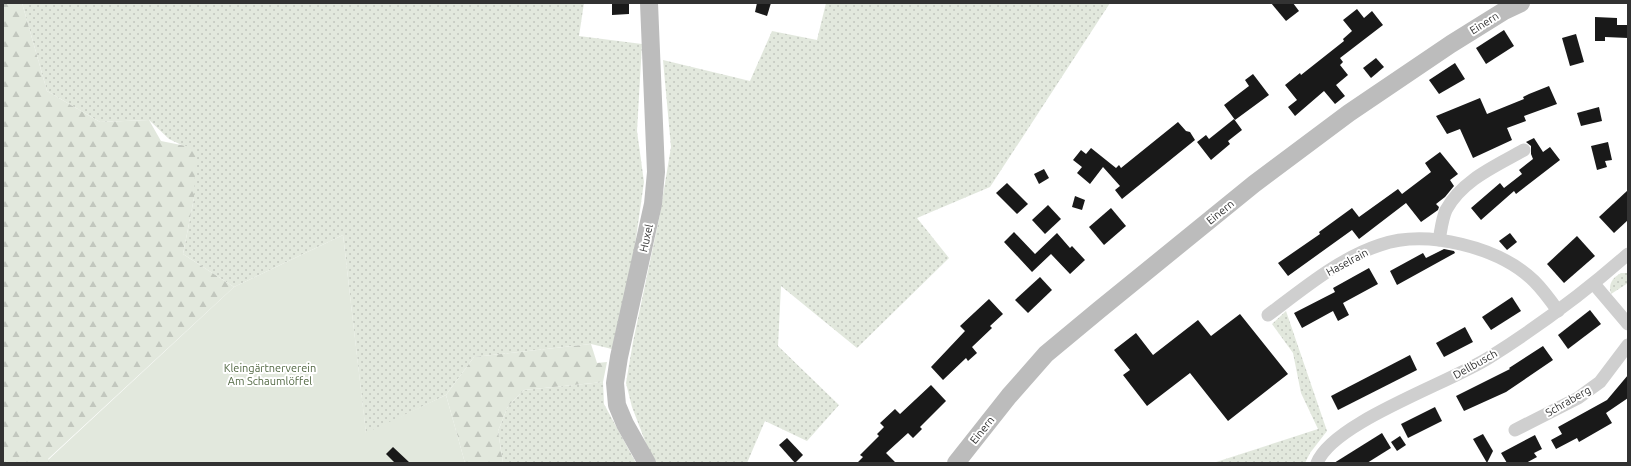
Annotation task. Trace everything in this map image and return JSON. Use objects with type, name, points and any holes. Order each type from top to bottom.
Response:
[{"type":"main road","name":"Huxel","points":[[647,463],[625,424],[618,404],[615,383],[619,357],[653,204],[656,172],[648,3]]},
{"type":"main road","name":"Einern","points":[[956,463],[1009,396],[1046,354],[1104,306],[1254,184],[1349,113],[1451,44],[1504,11],[1521,3]]},
{"type":"street","points":[[1439,240],[1446,210],[1459,193],[1474,178],[1524,150]]},
{"type":"street","name":"Haselrain","points":[[1268,315],[1334,266],[1381,244],[1423,239],[1439,240],[1473,247],[1515,267],[1534,281],[1558,311]]},
{"type":"street","name":"Dellbusch","points":[[1317,463],[1320,456],[1330,444],[1355,426],[1488,358],[1558,311],[1594,284],[1628,254]]},
{"type":"street","points":[[1594,284],[1628,324]]},
{"type":"street","name":"Schraberg","points":[[1514,430],[1578,398],[1588,391],[1609,371],[1628,345]]},
{"type":"green space","points":[[3,3],[22,3],[47,91],[100,122],[149,120],[161,141],[196,148],[194,198],[183,254],[234,287],[48,459],[51,463],[3,463]]},
{"type":"green space","points":[[22,3],[584,3],[579,36],[642,44],[637,131],[644,182],[634,252],[612,349],[591,344],[474,357],[446,395],[366,434],[343,235],[234,287],[183,254],[194,198],[192,150],[169,139],[149,120],[100,122],[47,91]]},
{"type":"green space","points":[[826,3],[1110,3],[990,187],[917,218],[949,258],[857,348],[781,286],[778,346],[839,405],[807,441],[765,421],[747,463],[657,463],[647,446],[632,407],[626,383],[633,342],[659,219],[671,147],[663,60],[750,81],[772,31],[817,40]]},
{"type":"green space","name":"Kleingärtnerverein Am Schaumlöffel","points":[[343,235],[366,433],[446,395],[465,463],[51,463],[48,460],[234,287]]},
{"type":"green space","points":[[1621,273],[1628,273],[1628,283],[1611,294],[1610,284],[1615,277]]},
{"type":"green space","points":[[1286,311],[1327,431],[1310,453],[1305,463],[1213,463],[1318,429],[1301,393],[1293,353],[1272,324]]},
{"type":"green space","points":[[591,344],[597,363],[607,362],[603,382],[524,390],[508,406],[498,431],[503,463],[465,463],[446,395],[474,357]]},
{"type":"green space","points":[[603,382],[604,404],[636,463],[503,463],[498,431],[508,406],[524,390]]},
{"type":"building","points":[[612,3],[629,3],[629,14],[612,15]]},
{"type":"building","points":[[757,3],[771,3],[767,16],[755,12]]},
{"type":"building","points":[[1271,3],[1293,3],[1299,11],[1286,21]]},
{"type":"building","points":[[1357,9],[1364,18],[1372,11],[1383,25],[1340,58],[1343,62],[1340,65],[1348,75],[1336,85],[1345,96],[1335,104],[1324,91],[1295,116],[1288,107],[1297,100],[1285,85],[1300,73],[1301,75],[1344,41],[1343,39],[1352,31],[1343,20]]},
{"type":"building","points":[[1595,17],[1617,18],[1617,25],[1628,25],[1628,38],[1605,37],[1605,41],[1595,41]]},
{"type":"building","points":[[1504,30],[1514,46],[1486,64],[1476,48]]},
{"type":"building","points":[[1576,34],[1584,62],[1570,66],[1562,38]]},
{"type":"building","points":[[1376,58],[1384,67],[1371,78],[1363,68]]},
{"type":"building","points":[[1455,63],[1465,79],[1439,94],[1429,80]]},
{"type":"building","points":[[1253,74],[1269,95],[1235,120],[1224,105],[1249,86],[1245,80]]},
{"type":"building","points":[[1549,86],[1557,104],[1524,116],[1526,121],[1507,128],[1512,140],[1473,158],[1460,129],[1447,134],[1436,116],[1480,98],[1487,114],[1524,99],[1523,97]]},
{"type":"building","points":[[1599,107],[1602,121],[1581,126],[1577,113]]},
{"type":"building","points":[[1234,119],[1242,130],[1228,141],[1230,144],[1211,160],[1197,142],[1206,135],[1209,139]]},
{"type":"building","points":[[1178,122],[1186,131],[1190,132],[1195,140],[1122,199],[1115,190],[1120,186],[1103,167],[1090,184],[1077,173],[1082,167],[1073,160],[1081,150],[1086,154],[1091,148],[1116,168],[1119,165],[1121,168]]},
{"type":"building","points":[[1534,138],[1543,152],[1550,147],[1560,160],[1516,194],[1514,191],[1481,220],[1471,208],[1500,183],[1504,188],[1522,174],[1519,170],[1533,159],[1531,154],[1531,146],[1526,142]]},
{"type":"building","points":[[1608,142],[1612,160],[1605,161],[1607,167],[1597,170],[1591,146]]},
{"type":"building","points":[[1440,152],[1458,174],[1450,180],[1454,186],[1445,197],[1436,204],[1439,207],[1438,210],[1421,222],[1406,203],[1359,239],[1352,230],[1288,276],[1278,263],[1320,234],[1319,232],[1352,208],[1359,217],[1398,189],[1402,194],[1431,172],[1425,163]]},
{"type":"building","points":[[1044,169],[1049,178],[1039,184],[1034,174]]},
{"type":"building","points":[[1007,183],[1028,204],[1017,214],[996,193]]},
{"type":"building","points":[[1628,190],[1628,220],[1614,233],[1599,217]]},
{"type":"building","points":[[1075,196],[1085,200],[1082,210],[1072,207]]},
{"type":"building","points":[[1048,205],[1061,219],[1045,234],[1032,220]]},
{"type":"building","points":[[1111,208],[1126,226],[1104,245],[1089,227]]},
{"type":"building","points":[[1014,232],[1035,254],[1057,233],[1070,248],[1072,246],[1085,260],[1070,274],[1051,254],[1032,272],[1004,242]]},
{"type":"building","points":[[1510,233],[1517,242],[1507,250],[1499,241]]},
{"type":"building","points":[[1577,236],[1595,256],[1564,283],[1547,264]]},
{"type":"building","points":[[1444,249],[1454,251],[1455,253],[1397,285],[1390,271],[1423,253],[1426,258]]},
{"type":"building","points":[[1369,268],[1378,284],[1343,303],[1349,315],[1338,321],[1333,311],[1302,328],[1294,313],[1335,292],[1333,288]]},
{"type":"building","points":[[1040,277],[1052,290],[1028,313],[1015,300]]},
{"type":"building","points":[[1512,297],[1521,311],[1491,330],[1482,317]]},
{"type":"building","points":[[989,299],[1003,314],[990,326],[992,328],[972,347],[977,353],[968,361],[966,358],[943,380],[931,367],[965,331],[960,326]]},
{"type":"building","points":[[1590,310],[1601,324],[1568,349],[1558,335]]},
{"type":"building","points":[[1240,314],[1288,374],[1228,421],[1190,373],[1147,406],[1123,375],[1130,370],[1114,350],[1136,333],[1153,355],[1198,320],[1211,336]]},
{"type":"building","points":[[1465,327],[1473,342],[1444,357],[1436,343]]},
{"type":"building","points":[[1543,346],[1553,360],[1506,392],[1464,411],[1456,396],[1510,369],[1509,368]]},
{"type":"building","points":[[1410,355],[1417,370],[1338,410],[1331,396]]},
{"type":"building","points":[[1628,375],[1628,398],[1606,413],[1612,423],[1579,442],[1577,438],[1556,449],[1551,440],[1562,434],[1558,427],[1607,400]]},
{"type":"building","points":[[931,385],[946,401],[920,427],[922,429],[913,438],[908,433],[886,453],[896,463],[857,463],[863,457],[860,455],[879,436],[877,434],[884,427],[880,423],[895,409],[900,414]]},
{"type":"building","points":[[1435,407],[1442,421],[1408,438],[1401,424]]},
{"type":"building","points":[[1382,433],[1391,448],[1367,463],[1334,463]]},
{"type":"building","points":[[1483,434],[1493,451],[1487,463],[1473,439]]},
{"type":"building","points":[[1535,435],[1542,449],[1534,453],[1537,457],[1526,463],[1507,463],[1501,453]]},
{"type":"building","points":[[1400,436],[1406,445],[1397,451],[1391,442]]},
{"type":"building","points":[[787,438],[803,455],[795,463],[779,445]]},
{"type":"building","points":[[393,447],[410,463],[395,463],[386,454]]}]
